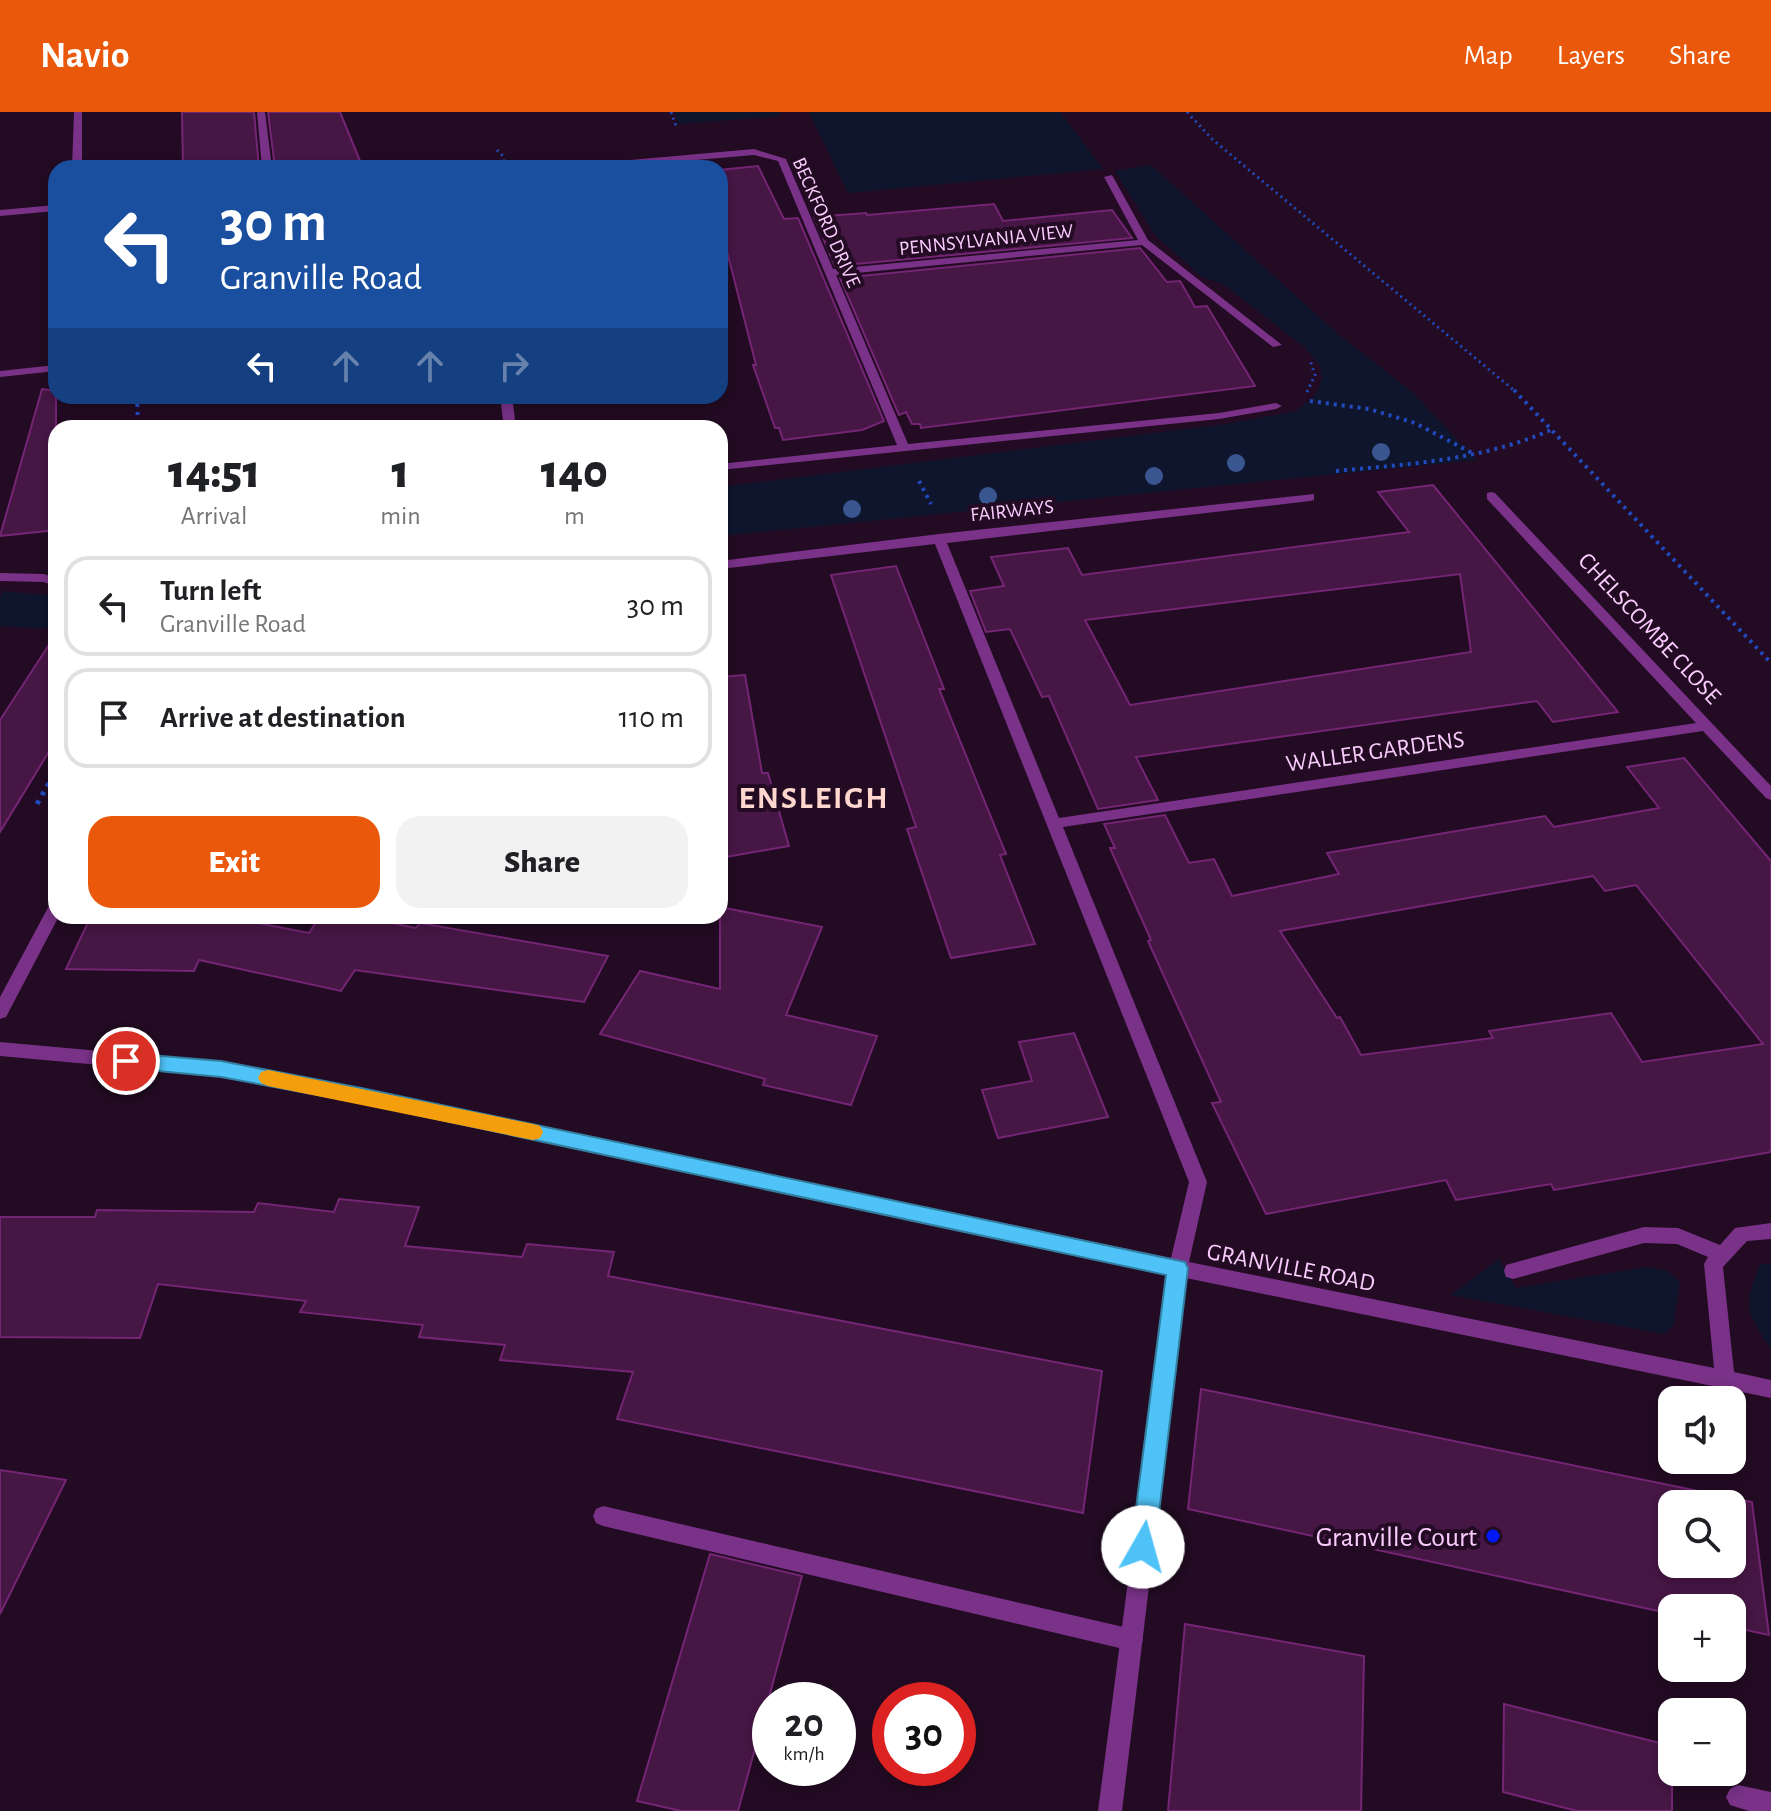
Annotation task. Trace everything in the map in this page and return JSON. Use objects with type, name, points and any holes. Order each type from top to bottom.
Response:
[{"type":"street","points":[[77,160],[78,112]]},
{"type":"street","points":[[261,112],[266,160]]},
{"type":"street","name":"BECKFORD DRIVE","points":[[659,160],[733,153],[771,154],[782,159],[904,448]]},
{"type":"street","points":[[1109,177],[1144,242],[1277,345]]},
{"type":"street","points":[[0,213],[48,209]]},
{"type":"street","name":"PENNSYLVANIA VIEW","points":[[831,272],[1144,242]]},
{"type":"street","points":[[0,374],[48,369]]},
{"type":"street","points":[[728,466],[1219,416],[1276,406]]},
{"type":"street","name":"CHELSCOMBE CLOSE","points":[[1491,496],[1771,795]]},
{"type":"street","name":"FAIRWAYS","points":[[728,564],[1310,497]]},
{"type":"street","points":[[939,538],[1198,1182],[1178,1268],[1110,1811]]},
{"type":"street","points":[[0,577],[48,579]]},
{"type":"street","name":"WALLER GARDENS","points":[[1052,824],[1706,726]]},
{"type":"street","points":[[0,1013],[48,921]]},
{"type":"street","name":"GRANVILLE ROAD","points":[[0,1049],[235,1072],[1771,1389]]},
{"type":"street","points":[[1725,1378],[1713,1264],[1742,1234],[1771,1231]]},
{"type":"street","points":[[1513,1271],[1644,1235],[1678,1236],[1722,1254]]},
{"type":"street","points":[[603,1516],[1132,1640]]},
{"type":"street","points":[[1738,1797],[1771,1804]]},
{"type":"path","points":[[1187,112],[1213,140],[1528,402],[1578,461],[1771,663]]},
{"type":"path","points":[[497,150],[504,160]]},
{"type":"path","points":[[1277,345],[1301,350],[1311,361],[1315,375],[1303,400],[1369,409],[1415,423],[1476,455],[1490,470],[1501,491],[1503,509]]},
{"type":"path","points":[[1310,497],[1304,475],[1476,455],[1523,445],[1553,429]]},
{"type":"path","points":[[904,448],[938,519],[939,538]]},
{"type":"path","points":[[37,804],[48,785]]},
{"type":"shaded area","points":[[675,112],[779,112],[780,116],[678,124]]},
{"type":"shaded area","points":[[809,112],[1060,112],[1103,169],[848,193]]},
{"type":"shaded area","points":[[1151,165],[1339,335],[1411,391],[1477,460],[728,535],[728,486],[1227,424],[1296,411],[1312,398],[1322,378],[1320,366],[1304,347],[1223,284],[1202,277],[1155,235],[1115,171]]},
{"type":"shaded area","points":[[4,591],[48,595],[48,629],[0,626],[0,596]]},
{"type":"shaded area","points":[[1499,1259],[1516,1288],[1647,1267],[1668,1271],[1680,1282],[1673,1326],[1664,1334],[1451,1295]]},
{"type":"shaded area","points":[[1771,1263],[1771,1349],[1756,1326],[1749,1300],[1760,1265]]},
{"type":"building","points":[[182,112],[254,112],[258,160],[183,160]]},
{"type":"building","points":[[268,112],[340,112],[360,160],[274,160]]},
{"type":"building","points":[[758,166],[784,219],[798,218],[884,421],[862,430],[783,440],[779,428],[775,428],[753,365],[756,365],[728,255],[728,169]]},
{"type":"building","points":[[994,204],[1003,221],[1112,210],[1132,238],[835,266],[814,217],[867,215]]},
{"type":"building","points":[[1140,248],[1167,282],[1180,281],[1195,307],[1207,306],[1255,386],[921,428],[920,424],[912,424],[906,412],[899,415],[840,278]]},
{"type":"building","points":[[42,389],[48,390],[48,404],[56,404],[56,420],[48,420],[48,531],[0,536]]},
{"type":"building","points":[[1433,485],[1618,712],[1553,722],[1537,701],[1136,757],[1158,800],[1098,809],[1049,696],[1042,697],[1010,629],[986,632],[970,591],[1004,586],[991,557],[1068,548],[1082,575],[1409,532],[1378,492]],"holes":[[[1460,574],[1471,652],[1130,705],[1085,620]]]},
{"type":"building","points":[[896,566],[944,689],[939,689],[1006,854],[1000,855],[1035,944],[951,958],[907,829],[916,827],[831,575]]},
{"type":"building","points":[[48,646],[48,753],[0,832],[0,720]]},
{"type":"building","points":[[745,675],[762,773],[768,773],[789,846],[728,857],[728,676]]},
{"type":"building","points":[[1684,758],[1771,861],[1771,1152],[1554,1190],[1551,1184],[1456,1200],[1446,1180],[1266,1214],[1212,1103],[1221,1102],[1148,941],[1151,940],[1110,848],[1115,848],[1104,824],[1165,815],[1189,863],[1214,859],[1232,896],[1339,874],[1327,853],[1545,816],[1554,827],[1659,808],[1627,767]],"holes":[[[1593,876],[1605,891],[1636,885],[1763,1044],[1642,1062],[1611,1013],[1489,1031],[1493,1038],[1361,1055],[1340,1017],[1337,1018],[1280,931]]]},
{"type":"building","points":[[728,909],[822,927],[786,1015],[877,1036],[851,1105],[763,1085],[765,1079],[600,1034],[640,971],[720,989],[720,924],[728,924]]},
{"type":"building","points":[[87,924],[262,924],[309,933],[315,924],[396,924],[416,928],[419,924],[426,924],[608,956],[584,1002],[355,970],[341,991],[199,960],[194,971],[66,969]]},
{"type":"building","points":[[1074,1033],[1108,1117],[998,1138],[982,1090],[1032,1081],[1019,1042]]},
{"type":"building","points":[[339,1199],[419,1207],[405,1246],[522,1257],[527,1244],[614,1252],[608,1276],[1102,1371],[1083,1513],[617,1419],[633,1372],[500,1360],[505,1345],[419,1337],[423,1325],[300,1312],[306,1301],[158,1284],[140,1338],[0,1337],[0,1217],[95,1217],[97,1210],[254,1212],[258,1203],[334,1212]]},
{"type":"building","name":"Granville Court","points":[[1201,1389],[1693,1490],[1658,1490],[1658,1578],[1746,1578],[1746,1501],[1752,1502],[1769,1635],[1746,1630],[1746,1594],[1658,1594],[1658,1611],[1188,1509]]},
{"type":"building","points":[[0,1470],[66,1480],[0,1614]]},
{"type":"building","points":[[710,1554],[802,1576],[773,1682],[752,1682],[752,1760],[738,1811],[681,1811],[637,1801]]},
{"type":"building","points":[[1185,1624],[1364,1656],[1361,1811],[1168,1811]]},
{"type":"building","points":[[1504,1704],[1658,1742],[1658,1786],[1672,1786],[1672,1811],[1577,1811],[1503,1792]]},
{"type":"slow traffic","points":[[268,1078],[533,1132]]},
{"type":"place","name":"Granville Court","points":[[1493,1536]]},
{"type":"district","name":"ENSLEIGH","points":[[814,797]]},
{"type":"route","points":[[126,1061],[221,1069],[366,1097],[1178,1268],[1143,1547]]}]
